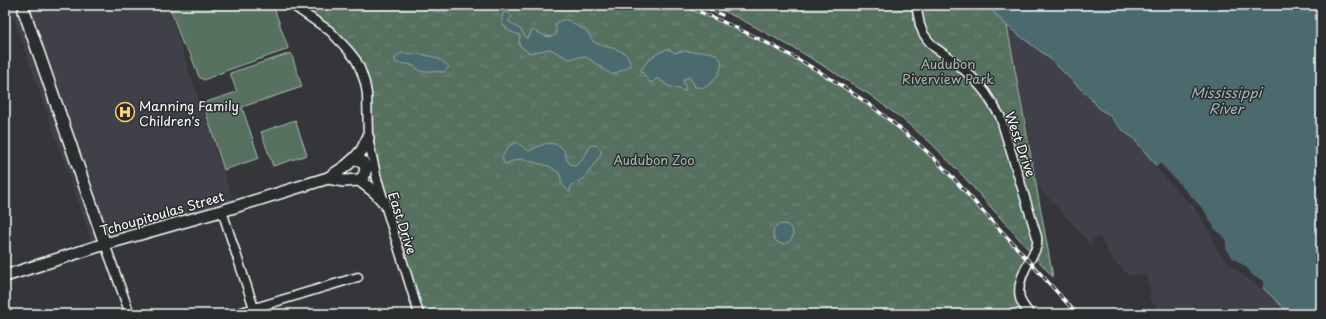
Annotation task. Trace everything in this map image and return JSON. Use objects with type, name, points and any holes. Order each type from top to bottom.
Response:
[{"type":"street","name":"East Drive","points":[[292,5],[330,31],[356,60],[365,83],[368,110],[368,138],[377,179],[419,314]]},
{"type":"street","name":"West Drive","points":[[916,5],[920,25],[927,39],[934,47],[950,58],[972,77],[991,100],[1000,116],[1037,237],[1037,249],[1029,262],[1020,284],[1020,299],[1030,314]]},
{"type":"street","points":[[24,11],[130,314]]},
{"type":"street","name":"Tchoupitoulas Street","points":[[5,276],[105,244],[222,211],[328,178],[355,158],[362,150],[368,138]]},
{"type":"street","points":[[355,158],[363,162],[366,168],[364,176],[359,180],[376,193],[384,202]]},
{"type":"street","name":"Tchoupitoulas Street","points":[[328,178],[344,182],[359,180]]},
{"type":"street","points":[[222,211],[255,311]]},
{"type":"street","points":[[235,314],[255,311],[358,277]]},
{"type":"shaded area","name":"Manning Family Children's","points":[[16,5],[167,5],[234,203],[92,242],[15,22],[8,9]]},
{"type":"shaded area","points":[[1007,26],[1048,57],[1095,103],[1099,109],[1109,114],[1124,132],[1132,137],[1263,288],[1290,314],[1163,314],[1149,299],[1151,292],[1146,274],[1129,276],[1110,257],[1100,236],[1091,240],[1092,242],[1090,244],[1036,184]]},
{"type":"green space","points":[[169,5],[273,5],[288,48],[204,80],[199,77],[190,53],[183,45]]},
{"type":"green space","name":"Audubon Zoo","points":[[294,5],[683,5],[744,32],[803,62],[859,97],[928,152],[958,182],[1029,261],[1020,298],[1030,314],[420,314],[374,165],[367,94],[348,50]]},
{"type":"green space","name":"Audubon Riverview Park","points":[[711,5],[987,5],[1007,26],[1053,277],[964,177],[931,143],[901,118],[870,95],[801,52]]},
{"type":"green space","points":[[291,53],[302,87],[242,107],[259,158],[224,170],[203,103],[237,92],[230,73]]},
{"type":"green space","points":[[295,120],[307,155],[273,166],[261,132]]},
{"type":"water","points":[[418,5],[465,5],[454,10],[442,12],[429,10]]},
{"type":"water","name":"Mississippi River","points":[[987,5],[1321,5],[1321,314],[1290,314],[1263,288],[1243,273],[1213,231],[1132,137],[1122,130],[1108,114],[1099,108],[1048,57],[1007,26]]},
{"type":"water","points":[[504,12],[508,13],[512,17],[508,21],[521,30],[526,38],[529,37],[532,30],[550,37],[556,35],[556,23],[563,20],[568,20],[586,30],[594,42],[599,45],[622,52],[629,60],[630,66],[612,75],[584,56],[569,59],[550,49],[529,53],[519,45],[520,35],[509,31],[502,23]]},
{"type":"water","points":[[668,49],[675,53],[684,51],[708,52],[715,54],[721,62],[721,67],[717,77],[709,85],[704,87],[695,87],[689,77],[684,79],[685,91],[668,86],[659,79],[656,79],[652,83],[649,82],[641,70],[653,57]]},
{"type":"water","points":[[402,53],[421,54],[433,57],[439,59],[449,67],[444,72],[421,72],[412,65],[396,63],[395,58]]},
{"type":"water","points":[[516,142],[529,151],[546,143],[552,143],[562,148],[568,161],[575,166],[582,160],[591,145],[598,146],[601,150],[601,154],[584,179],[571,185],[570,192],[561,183],[559,173],[549,166],[520,159],[504,164],[502,157],[509,146]]},
{"type":"water","points":[[783,224],[790,227],[793,234],[790,241],[783,244],[776,241],[773,234],[776,227]]},
{"type":"pier","points":[[1160,163],[1204,210],[1215,229],[1226,239],[1226,248],[1232,257],[1248,269],[1253,276],[1264,281],[1262,290],[1222,256],[1216,247],[1211,233],[1193,208],[1155,167]]},
{"type":"railway","points":[[683,5],[713,17],[772,45],[830,78],[884,115],[919,144],[946,170],[1077,314]]},
{"type":"railway","points":[[702,5],[722,15]]},
{"type":"place","name":"Manning Family Children's","points":[[125,112]]}]
